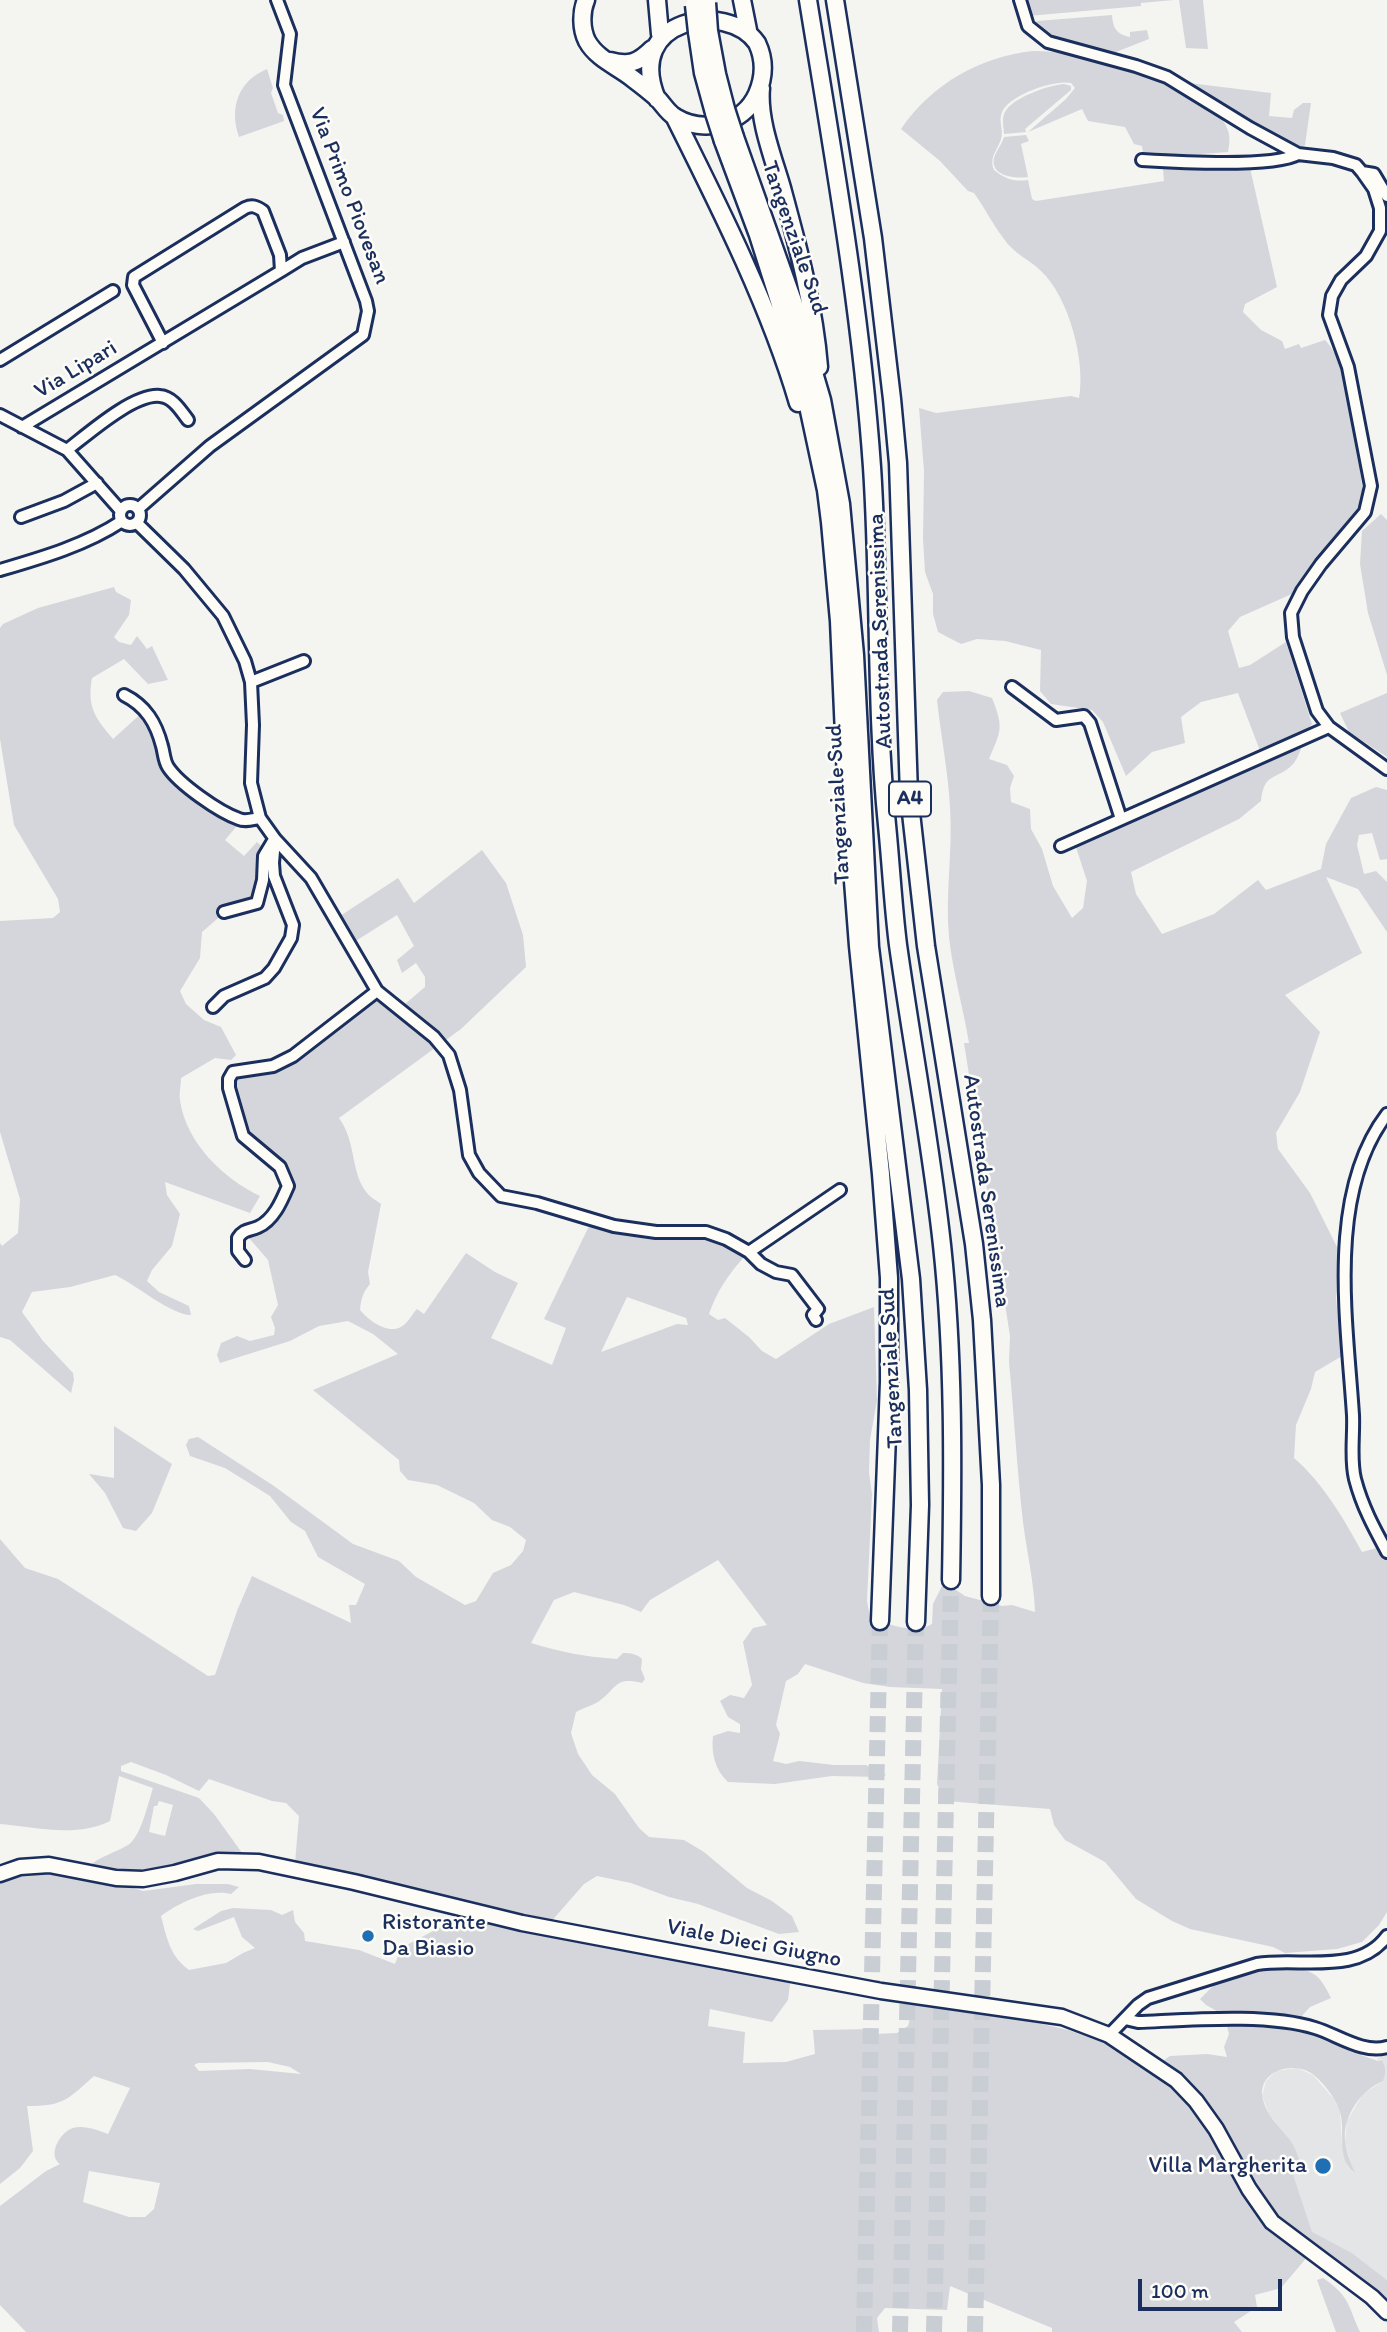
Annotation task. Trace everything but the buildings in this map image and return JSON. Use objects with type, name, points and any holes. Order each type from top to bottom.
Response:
[{"type":"highway","points":[[586,0],[583,17],[585,38],[597,54],[631,77],[674,116],[688,123],[718,125],[732,119],[745,111],[755,99],[761,85]]},
{"type":"highway","points":[[657,0],[660,33]]},
{"type":"highway","points":[[742,0],[748,30]]},
{"type":"highway","name":"Autostrada Serenissima","points":[[808,0],[858,320],[865,392],[874,511],[884,795],[898,943],[923,1102],[942,1245],[948,1318],[952,1386],[951,1580]]},
{"type":"highway","name":"Autostrada Serenissima","points":[[835,0],[875,251],[892,399],[898,463],[909,795],[926,946],[974,1244],[991,1485],[991,1597]]},
{"type":"highway","name":"Tangenziale Sud","points":[[701,2],[703,31],[717,74],[720,111],[799,364],[826,490],[839,621],[847,803],[858,946],[889,1278],[889,1382],[880,1621]]},
{"type":"highway","points":[[657,99],[649,66],[652,49],[660,33],[682,16],[711,11],[738,20],[757,42],[762,56],[761,107],[764,124],[809,294],[816,333],[822,400]]},
{"type":"highway","points":[[605,60],[624,65],[632,64],[640,61],[652,49]]},
{"type":"highway","points":[[674,116],[763,307],[789,371],[826,490]]},
{"type":"highway","name":"Tangenziale Sud","points":[[729,139],[793,301],[822,400],[841,504],[855,655],[870,947],[911,1279],[920,1479],[916,1622]]},
{"type":"main road","name":"Viale Dieci Giugno","points":[[0,1874],[20,1867],[49,1865],[116,1878],[143,1879],[218,1861],[274,1864],[522,1923],[881,1991],[1062,2017],[1109,2035],[1176,2080],[1196,2101],[1272,2222],[1372,2297],[1387,2312]]},
{"type":"street","name":"Via Primo Piovesan","points":[[138,509],[210,446],[363,335],[368,311],[345,242],[284,85],[290,34],[277,0]]},
{"type":"street","points":[[1020,0],[1028,26],[1048,42],[1167,77],[1298,154],[1333,158],[1356,165],[1374,189],[1380,208],[1380,231],[1366,256],[1341,280],[1332,296],[1329,315],[1348,367],[1371,486],[1369,501],[1365,512],[1302,591],[1292,613],[1293,637],[1317,710],[1329,727],[1387,769]]},
{"type":"street","points":[[1142,160],[1274,160],[1289,159],[1298,154]]},
{"type":"street","points":[[1362,172],[1374,174],[1387,196]]},
{"type":"street","points":[[158,346],[133,285],[134,276],[251,206],[263,211],[280,256],[281,271]]},
{"type":"street","points":[[280,256],[285,259],[302,258],[345,242]]},
{"type":"street","name":"Via Lipari","points":[[22,427],[302,258]]},
{"type":"street","points":[[0,360],[113,290]]},
{"type":"street","points":[[67,450],[136,401],[161,396],[176,403],[188,420]]},
{"type":"street","points":[[0,415],[67,450],[97,483],[121,516],[128,525],[136,523],[140,516],[138,509],[129,505],[121,516],[110,529],[41,557],[0,570]]},
{"type":"street","points":[[21,517],[64,501],[97,483]]},
{"type":"street","points":[[136,523],[184,569],[223,615],[251,682],[251,783],[260,818],[275,839],[311,878],[377,991],[435,1037],[449,1055],[460,1090],[469,1155],[479,1173],[500,1196],[537,1203],[614,1226],[656,1232],[706,1232],[726,1239],[749,1252],[761,1264],[776,1272],[792,1275],[818,1309],[813,1315],[816,1320]]},
{"type":"street","points":[[251,682],[304,661]]},
{"type":"street","points":[[1012,687],[1056,720],[1084,716],[1090,723],[1121,819]]},
{"type":"street","points":[[124,695],[138,702],[151,717],[161,741],[166,765],[175,775],[220,810],[241,821],[260,818]]},
{"type":"street","points":[[1061,846],[1329,727]]},
{"type":"street","points":[[224,912],[257,903],[263,880],[264,856],[275,839]]},
{"type":"street","points":[[213,1007],[224,996],[265,978],[291,938],[293,926],[274,876],[275,839]]},
{"type":"street","points":[[245,1260],[238,1251],[238,1238],[243,1231],[262,1224],[281,1205],[288,1186],[280,1167],[243,1136],[229,1088],[229,1079],[233,1072],[273,1066],[293,1056],[377,991]]},
{"type":"street","points":[[1387,1114],[1377,1127],[1363,1158],[1351,1202],[1344,1310],[1353,1417],[1354,1475],[1362,1505],[1387,1552]]},
{"type":"street","points":[[749,1252],[840,1190]]},
{"type":"street","points":[[1109,2035],[1147,1998],[1272,1961],[1347,1961],[1371,1952],[1387,1936]]},
{"type":"street","points":[[1125,2019],[1138,2022],[1273,2021],[1315,2028],[1371,2049],[1387,2047]]},
{"type":"shaded area","points":[[1023,0],[1174,0],[1141,3],[1141,6],[1028,16]]},
{"type":"shaded area","points":[[1179,0],[1203,0],[1208,49],[1186,48]]},
{"type":"shaded area","points":[[1112,15],[1114,27],[1121,34],[1130,37],[1130,32],[1147,30],[1149,39],[1111,54],[1057,41],[1034,26],[1037,21]]},
{"type":"shaded area","points":[[1054,52],[1121,66],[1183,93],[1223,121],[1229,136],[1228,152],[1144,158],[1142,146],[1134,144],[1125,127],[1088,121],[1082,109],[1028,132],[1075,88],[1071,83],[1054,83],[1023,94],[1006,106],[1001,115],[1002,136],[993,158],[994,170],[1006,178],[1028,180],[1032,199],[1036,201],[1164,181],[1163,169],[1143,167],[1143,162],[1250,168],[1277,287],[1245,304],[1243,312],[1261,330],[1282,341],[1285,349],[1299,344],[1301,348],[1325,340],[1335,354],[1349,393],[1364,500],[1315,561],[1294,593],[1240,617],[1228,631],[1239,668],[1250,665],[1286,642],[1312,724],[1296,742],[1301,749],[1294,763],[1268,781],[1261,801],[1239,819],[1131,872],[1136,894],[1162,934],[1214,914],[1258,880],[1266,890],[1321,869],[1326,844],[1351,798],[1376,787],[1387,790],[1387,859],[1380,860],[1372,833],[1359,835],[1357,845],[1364,874],[1376,871],[1387,882],[1387,932],[1358,889],[1326,877],[1362,953],[1285,995],[1320,1032],[1300,1092],[1276,1133],[1278,1149],[1310,1193],[1339,1251],[1336,1298],[1342,1356],[1315,1372],[1296,1425],[1294,1458],[1324,1490],[1362,1552],[1384,1546],[1387,1552],[1387,1912],[1379,1925],[1362,1942],[1337,1949],[1285,1953],[1273,1947],[1190,1929],[1172,1921],[1136,1899],[1105,1862],[1065,1840],[1054,1825],[1050,1809],[945,1801],[937,1784],[942,1689],[863,1683],[805,1664],[798,1674],[786,1681],[776,1725],[780,1734],[773,1761],[786,1764],[799,1761],[866,1765],[886,1775],[832,1776],[775,1784],[728,1782],[715,1761],[713,1736],[728,1731],[740,1733],[740,1724],[728,1717],[720,1701],[730,1695],[744,1698],[752,1685],[743,1642],[753,1628],[767,1625],[718,1560],[650,1600],[641,1612],[574,1592],[554,1600],[531,1643],[584,1655],[617,1659],[626,1653],[642,1659],[641,1669],[645,1679],[642,1683],[621,1683],[598,1702],[576,1712],[571,1733],[578,1754],[592,1775],[615,1794],[639,1828],[649,1837],[684,1840],[704,1852],[747,1888],[772,1901],[792,1916],[799,1932],[779,1934],[698,1904],[631,1883],[597,1876],[584,1884],[542,1932],[791,1976],[788,2000],[772,2022],[710,2009],[708,2026],[745,2032],[743,2063],[786,2062],[815,2054],[813,2030],[875,2029],[875,2034],[897,2033],[908,2026],[914,2002],[1012,2017],[1068,2030],[1116,2047],[1180,2088],[1224,2150],[1255,2211],[1267,2226],[1308,2256],[1281,2288],[1255,2295],[1257,2307],[1234,2322],[1242,2332],[1052,2332],[1052,2328],[950,2286],[947,2310],[885,2308],[877,2318],[879,2332],[26,2332],[0,2305],[0,2206],[46,2171],[60,2164],[56,2160],[55,2150],[68,2130],[82,2127],[108,2134],[130,2088],[94,2076],[64,2100],[49,2105],[27,2106],[33,2151],[20,2168],[0,2184],[0,1874],[20,1867],[116,1878],[143,1891],[196,1884],[228,1884],[239,1887],[231,1894],[213,1893],[194,1898],[161,1916],[173,1953],[189,1970],[226,1963],[255,1948],[242,1937],[234,1917],[198,1931],[193,1929],[221,1911],[233,1908],[271,1910],[282,1915],[293,1910],[295,1922],[304,1933],[305,1941],[359,1950],[395,1964],[401,1948],[454,1920],[463,1905],[295,1863],[299,1816],[286,1803],[272,1801],[209,1779],[199,1791],[131,1762],[121,1766],[121,1771],[199,1798],[245,1857],[147,1876],[88,1867],[133,1841],[144,1819],[153,1788],[119,1776],[110,1821],[70,1830],[0,1824],[0,1539],[25,1568],[58,1579],[208,1676],[215,1675],[252,1576],[351,1623],[349,1605],[356,1605],[365,1584],[318,1557],[305,1531],[291,1522],[270,1496],[225,1468],[190,1456],[186,1445],[189,1439],[198,1437],[274,1486],[353,1544],[399,1561],[416,1577],[465,1605],[476,1601],[493,1573],[511,1565],[523,1551],[526,1540],[510,1527],[492,1520],[474,1503],[437,1485],[408,1480],[400,1471],[399,1460],[313,1390],[398,1354],[373,1334],[348,1321],[319,1326],[290,1341],[220,1363],[217,1355],[221,1343],[237,1336],[250,1341],[274,1335],[275,1328],[271,1317],[278,1305],[268,1260],[243,1231],[259,1227],[284,1195],[280,1167],[243,1136],[229,1079],[273,1066],[377,991],[399,1009],[425,987],[425,977],[416,963],[402,973],[397,960],[414,946],[397,915],[354,942],[340,916],[398,878],[414,903],[482,850],[506,883],[523,935],[526,967],[461,1029],[339,1118],[349,1137],[362,1185],[368,1194],[381,1204],[368,1272],[370,1284],[360,1306],[364,1315],[382,1327],[394,1329],[406,1323],[417,1309],[424,1314],[466,1253],[518,1283],[491,1338],[552,1365],[566,1328],[544,1319],[590,1224],[650,1237],[700,1235],[718,1240],[744,1257],[724,1284],[709,1314],[718,1320],[725,1318],[762,1351],[776,1359],[829,1324],[874,1307],[877,1400],[870,1440],[869,1473],[872,1494],[867,1601],[870,1617],[917,1629],[932,1624],[933,1604],[942,1586],[965,1596],[1035,1612],[1019,1482],[1009,1362],[1010,1336],[964,1043],[969,1043],[949,937],[950,807],[937,700],[943,692],[969,691],[992,698],[1000,729],[989,759],[1007,765],[1014,776],[1010,788],[1011,802],[1030,809],[1031,829],[1042,849],[1053,886],[1072,918],[1083,908],[1087,881],[1074,841],[1262,756],[1238,693],[1201,702],[1181,717],[1185,743],[1152,752],[1126,776],[1103,722],[1092,710],[1051,704],[1040,691],[1041,650],[1005,641],[977,639],[961,644],[938,632],[933,614],[933,594],[925,572],[924,471],[919,408],[936,413],[1071,396],[1079,398],[1081,383],[1073,331],[1051,282],[1008,244],[974,193],[968,191],[940,161],[901,129],[927,99],[958,75],[994,59],[1013,54]],"holes":[[[627,1297],[686,1318],[688,1325],[677,1324],[601,1352]],[[159,1801],[173,1805],[165,1836],[149,1832],[154,1806],[157,1806]],[[268,2062],[290,2067],[301,2074],[250,2069],[199,2071],[194,2065]],[[89,2171],[160,2183],[154,2209],[145,2217],[129,2217],[83,2202]]]},
{"type":"shaded area","points":[[267,69],[273,88],[271,93],[284,121],[239,137],[235,116],[238,97],[249,81]]},
{"type":"shaded area","points":[[1189,83],[1271,93],[1269,116],[1292,118],[1294,110],[1303,103],[1311,103],[1305,145],[1302,147],[1254,126]]},
{"type":"shaded area","points":[[1064,84],[1071,86],[1071,90],[1025,129],[1026,132],[1004,134],[1003,117],[1015,102],[1032,93]]},
{"type":"shaded area","points":[[1026,135],[1029,141],[1021,144],[1028,177],[1010,177],[996,169],[994,158],[1004,137]]},
{"type":"shaded area","points":[[1381,514],[1387,520],[1387,675],[1368,613],[1360,564],[1362,531]]},
{"type":"shaded area","points":[[114,587],[116,592],[131,600],[129,615],[114,637],[119,642],[131,645],[137,636],[147,649],[152,646],[168,680],[148,684],[124,659],[92,678],[91,704],[101,724],[113,739],[145,710],[175,775],[241,821],[225,840],[244,856],[257,842],[267,851],[257,903],[224,913],[202,932],[200,958],[180,991],[186,1004],[204,1020],[221,1027],[236,1055],[231,1060],[215,1058],[181,1078],[180,1097],[184,1116],[198,1145],[208,1157],[233,1179],[260,1196],[250,1213],[165,1182],[167,1195],[180,1214],[172,1246],[152,1270],[147,1281],[159,1292],[189,1306],[191,1315],[163,1305],[115,1275],[70,1287],[32,1292],[22,1312],[43,1341],[73,1373],[71,1393],[10,1340],[0,1337],[0,1243],[2,1246],[18,1233],[20,1199],[0,1132],[0,921],[53,918],[60,912],[58,899],[14,825],[0,739],[0,628],[3,624],[38,608]]},
{"type":"shaded area","points":[[1387,693],[1387,757],[1349,732],[1340,713]]},
{"type":"shaded area","points":[[114,1426],[172,1464],[152,1513],[136,1531],[123,1528],[105,1493],[89,1474],[114,1478]]},
{"type":"shaded area","points":[[1279,1967],[1311,1972],[1321,1981],[1331,1998],[1310,2007],[1299,2019],[1315,2033],[1352,2052],[1382,2060],[1384,2065],[1383,2081],[1361,2097],[1347,2122],[1346,2144],[1355,2173],[1343,2153],[1342,2120],[1338,2107],[1316,2076],[1294,2068],[1277,2071],[1265,2082],[1262,2090],[1268,2111],[1290,2140],[1299,2158],[1301,2165],[1291,2168],[1312,2232],[1352,2253],[1387,2280],[1387,2302],[1316,2251],[1276,2216],[1211,2112],[1160,2063],[1170,2056],[1207,2054],[1227,2057],[1224,2047],[1229,2034],[1224,2015],[1200,1999],[1217,1982]]},
{"type":"shaded area","name":"Villa Margherita","points":[[1387,2052],[1387,2280],[1352,2253],[1312,2233],[1291,2168],[1301,2164],[1291,2142],[1269,2114],[1262,2096],[1266,2081],[1276,2071],[1297,2068],[1313,2075],[1333,2098],[1340,2111],[1342,2144],[1348,2167],[1354,2173],[1345,2143],[1347,2121],[1363,2094],[1383,2081],[1384,2064],[1381,2059],[1377,2059]]},
{"type":"shaded area","points":[[1323,2278],[1343,2296],[1360,2332],[1336,2332],[1317,2280]]},
{"type":"tunnel","points":[[934,2332],[951,1580]]},
{"type":"tunnel","points":[[975,2332],[991,1596]]},
{"type":"tunnel","points":[[864,2332],[880,1621]]},
{"type":"tunnel","points":[[900,2332],[916,1622]]},
{"type":"place","name":"Ristorante Da Biasio","points":[[368,1936]]},
{"type":"place","name":"Villa Margherita","points":[[1323,2166]]}]
